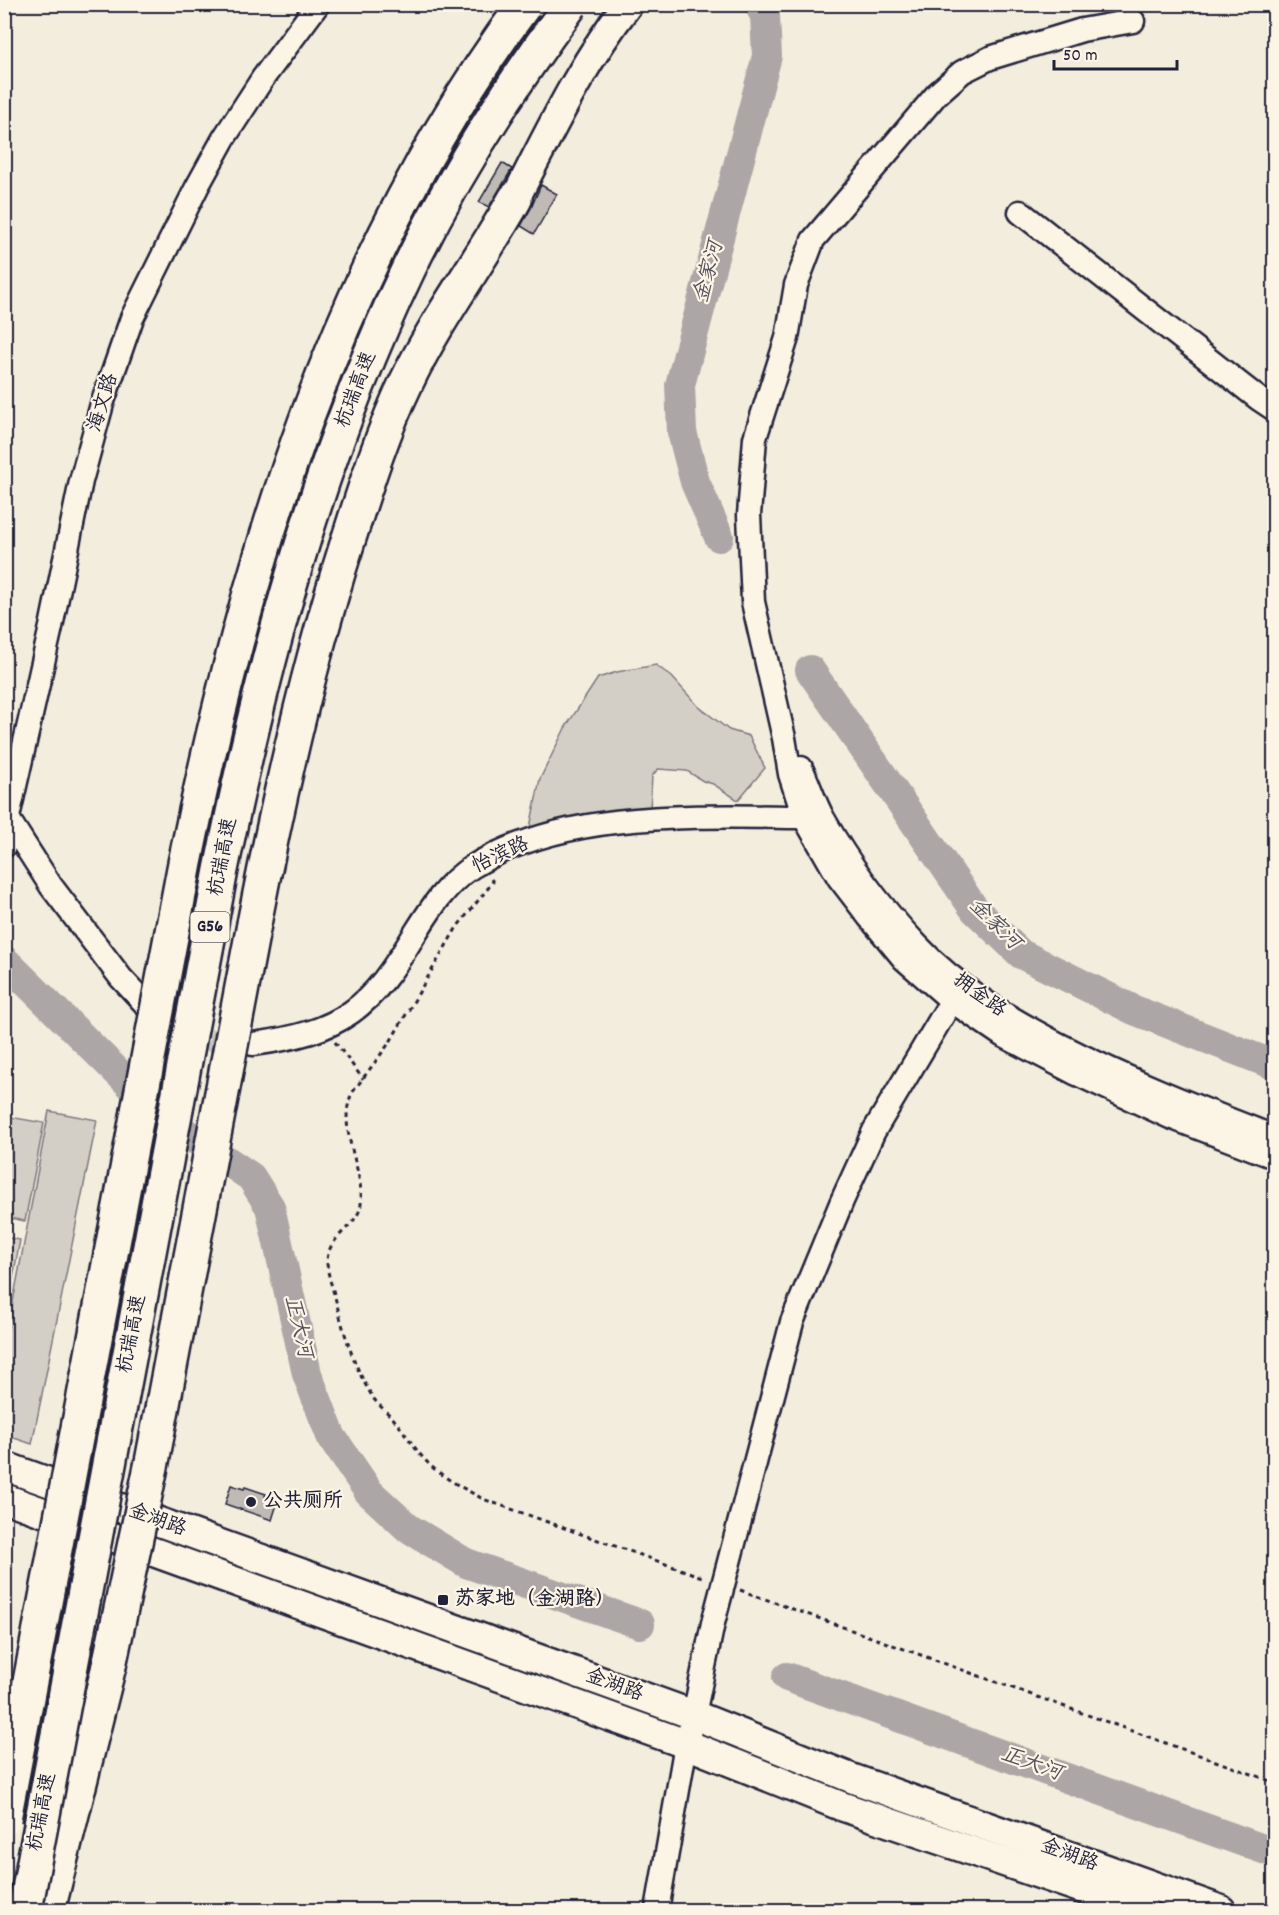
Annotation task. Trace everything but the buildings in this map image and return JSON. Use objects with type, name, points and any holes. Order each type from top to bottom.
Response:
[{"type":"highway","name":"杭瑞高速","points":[[4,1819],[185,863],[243,612],[298,439],[341,330],[375,254],[436,140],[525,4]]},
{"type":"highway","name":"杭瑞高速","points":[[25,1911],[224,859],[252,727],[288,589],[315,504],[353,398],[408,270],[441,206],[484,132],[513,86],[571,4]]},
{"type":"highway","points":[[48,1911],[88,1756],[136,1543],[276,813],[307,683],[339,568],[392,414],[421,352],[515,199]]},
{"type":"main road","points":[[515,199],[562,108],[607,32],[628,4]]},
{"type":"main road","name":"金湖路","points":[[4,1466],[694,1715],[851,1778],[1221,1911]]},
{"type":"main road","name":"金湖路","points":[[4,1498],[686,1744],[841,1806],[1135,1909]]},
{"type":"street","name":"海文路","points":[[4,846],[6,815],[48,638],[81,481],[102,404],[132,318],[224,138],[263,78],[318,4]]},
{"type":"street","name":"拥金路","points":[[1133,21],[1082,30],[990,58],[962,72],[937,94],[813,240],[796,285],[787,338],[755,438],[749,515],[753,602],[790,774],[813,817],[956,993],[1012,1019],[1083,1057],[1177,1100],[1275,1137]]},
{"type":"street","points":[[1020,212],[1250,392],[1275,409]]},
{"type":"street","points":[[6,815],[51,886],[121,978],[151,1010]]},
{"type":"street","name":"怡滨路","points":[[253,1044],[290,1039],[325,1028],[350,1014],[374,995],[449,886],[470,868],[508,848],[603,824],[666,817],[813,817]]},
{"type":"street","points":[[657,1911],[686,1744],[713,1623],[792,1322],[874,1131],[956,993],[1002,1035],[1075,1073],[1170,1117],[1275,1157]]},
{"type":"path","points":[[483,862],[493,882],[458,927],[390,1042],[348,1102],[348,1133],[360,1185],[361,1206],[357,1215],[328,1251],[327,1263],[344,1332],[368,1389],[429,1464],[483,1499],[1275,1782]]},
{"type":"path","points":[[325,1028],[363,1079]]},
{"type":"shaded area","points":[[656,665],[672,677],[698,706],[729,730],[749,736],[765,768],[738,800],[687,771],[658,769],[652,776],[650,809],[529,832],[540,779],[565,728],[598,678]]},
{"type":"shaded area","points":[[49,1111],[97,1120],[32,1444],[5,1435],[5,1344]]},
{"type":"shaded area","points":[[4,1116],[44,1123],[25,1221],[5,1217]]},
{"type":"shaded area","points":[[4,1237],[20,1240],[5,1321],[4,1320]]},
{"type":"waterway","name":"金家河","points":[[719,537],[695,482],[682,432],[680,385],[767,56],[765,16],[759,4]]},
{"type":"waterway","name":"金家河","points":[[810,670],[975,910],[1021,954],[1134,1010],[1274,1065]]},
{"type":"waterway","name":"正大河","points":[[4,960],[165,1119],[251,1177],[270,1207],[307,1374],[331,1436],[369,1492],[408,1528],[466,1563],[640,1624]]},
{"type":"waterway","name":"正大河","points":[[787,1677],[1274,1853]]},
{"type":"tunnel","points":[[151,1010],[184,1032],[210,1040],[244,1043]]},
{"type":"place","name":"公共厕所","points":[[251,1502]]},
{"type":"place","name":"苏家地（金湖路）","points":[[443,1600]]}]
